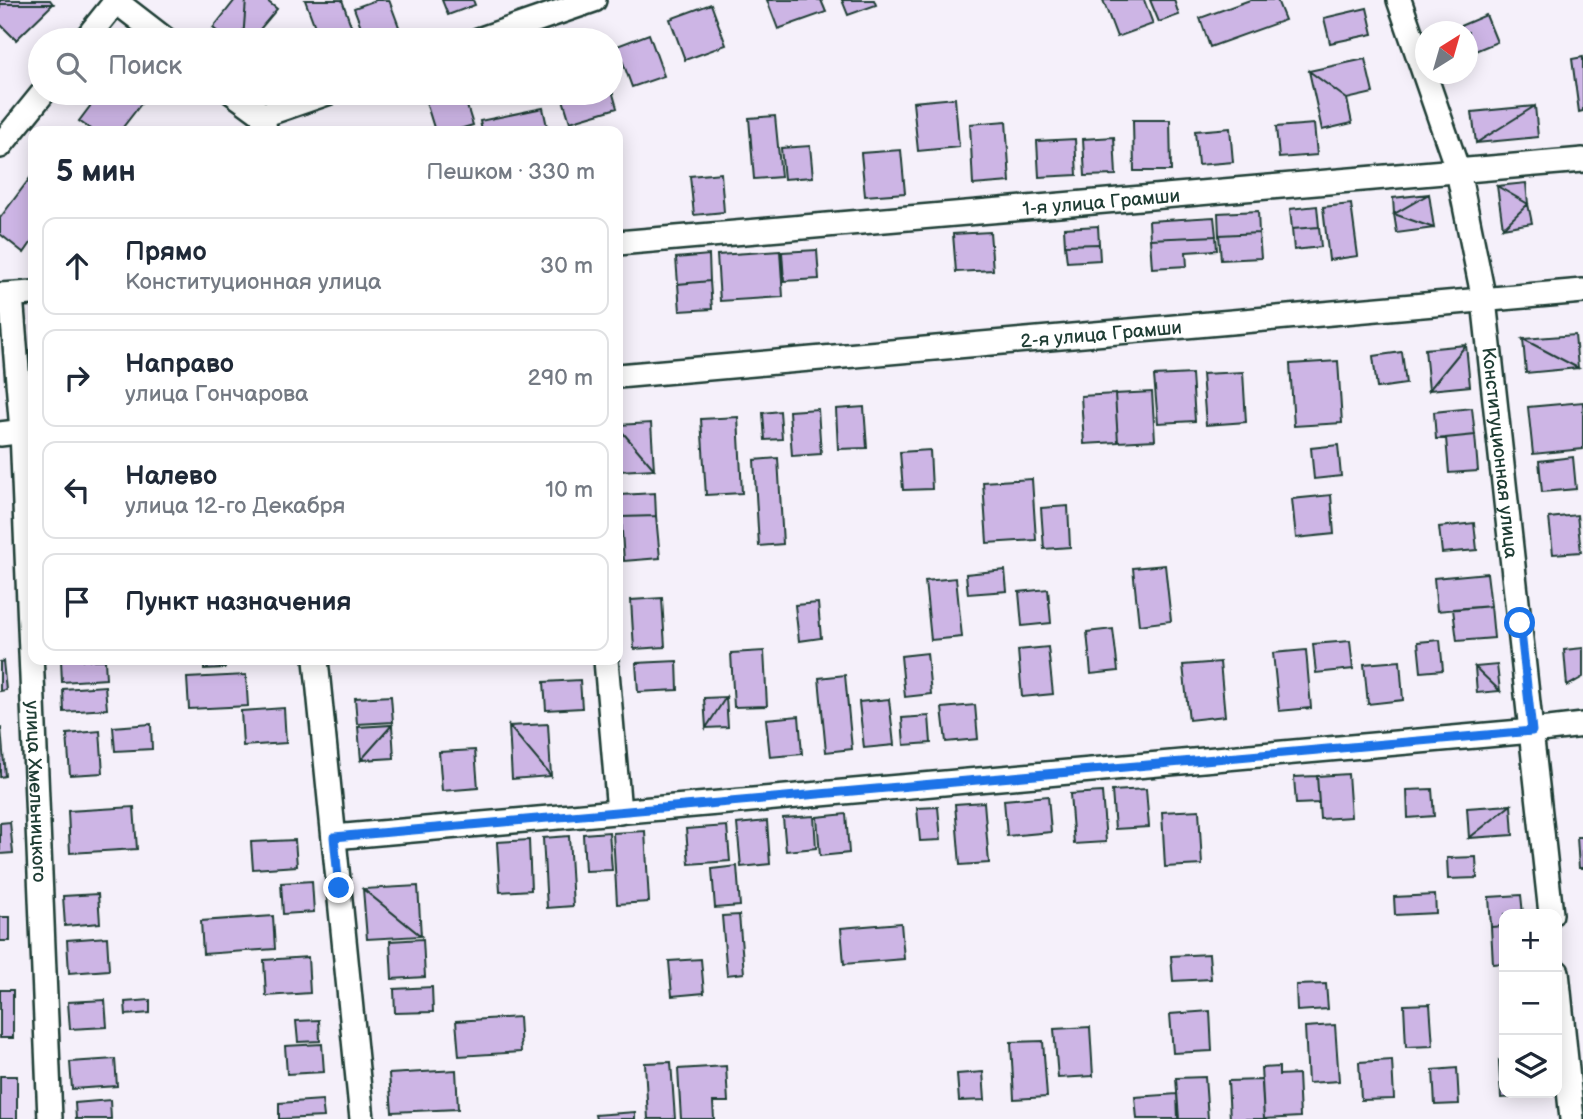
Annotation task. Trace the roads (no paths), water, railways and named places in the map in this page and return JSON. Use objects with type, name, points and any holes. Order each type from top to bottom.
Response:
[{"type":"street","points":[[513,28],[594,0]]},
{"type":"street","name":"Конституционная улица","points":[[1399,0],[1458,170],[1484,300],[1550,909]]},
{"type":"street","points":[[94,28],[115,1],[150,28]]},
{"type":"street","points":[[0,146],[33,105]]},
{"type":"street","points":[[245,105],[264,123],[302,105]]},
{"type":"street","name":"1-я улица Грамши","points":[[623,243],[1583,160]]},
{"type":"street","name":"2-я улица Грамши","points":[[623,376],[1583,291]]},
{"type":"street","name":"улица Хмельницкого","points":[[15,294],[28,631]]},
{"type":"street","name":"улица Хмельницкого","points":[[30,665],[50,1119]]},
{"type":"street","points":[[317,665],[362,1119]]},
{"type":"street","points":[[606,665],[619,812]]},
{"type":"street","points":[[334,837],[1583,725]]},
{"type":"street","points":[[1562,1021],[1572,1119]]}]
